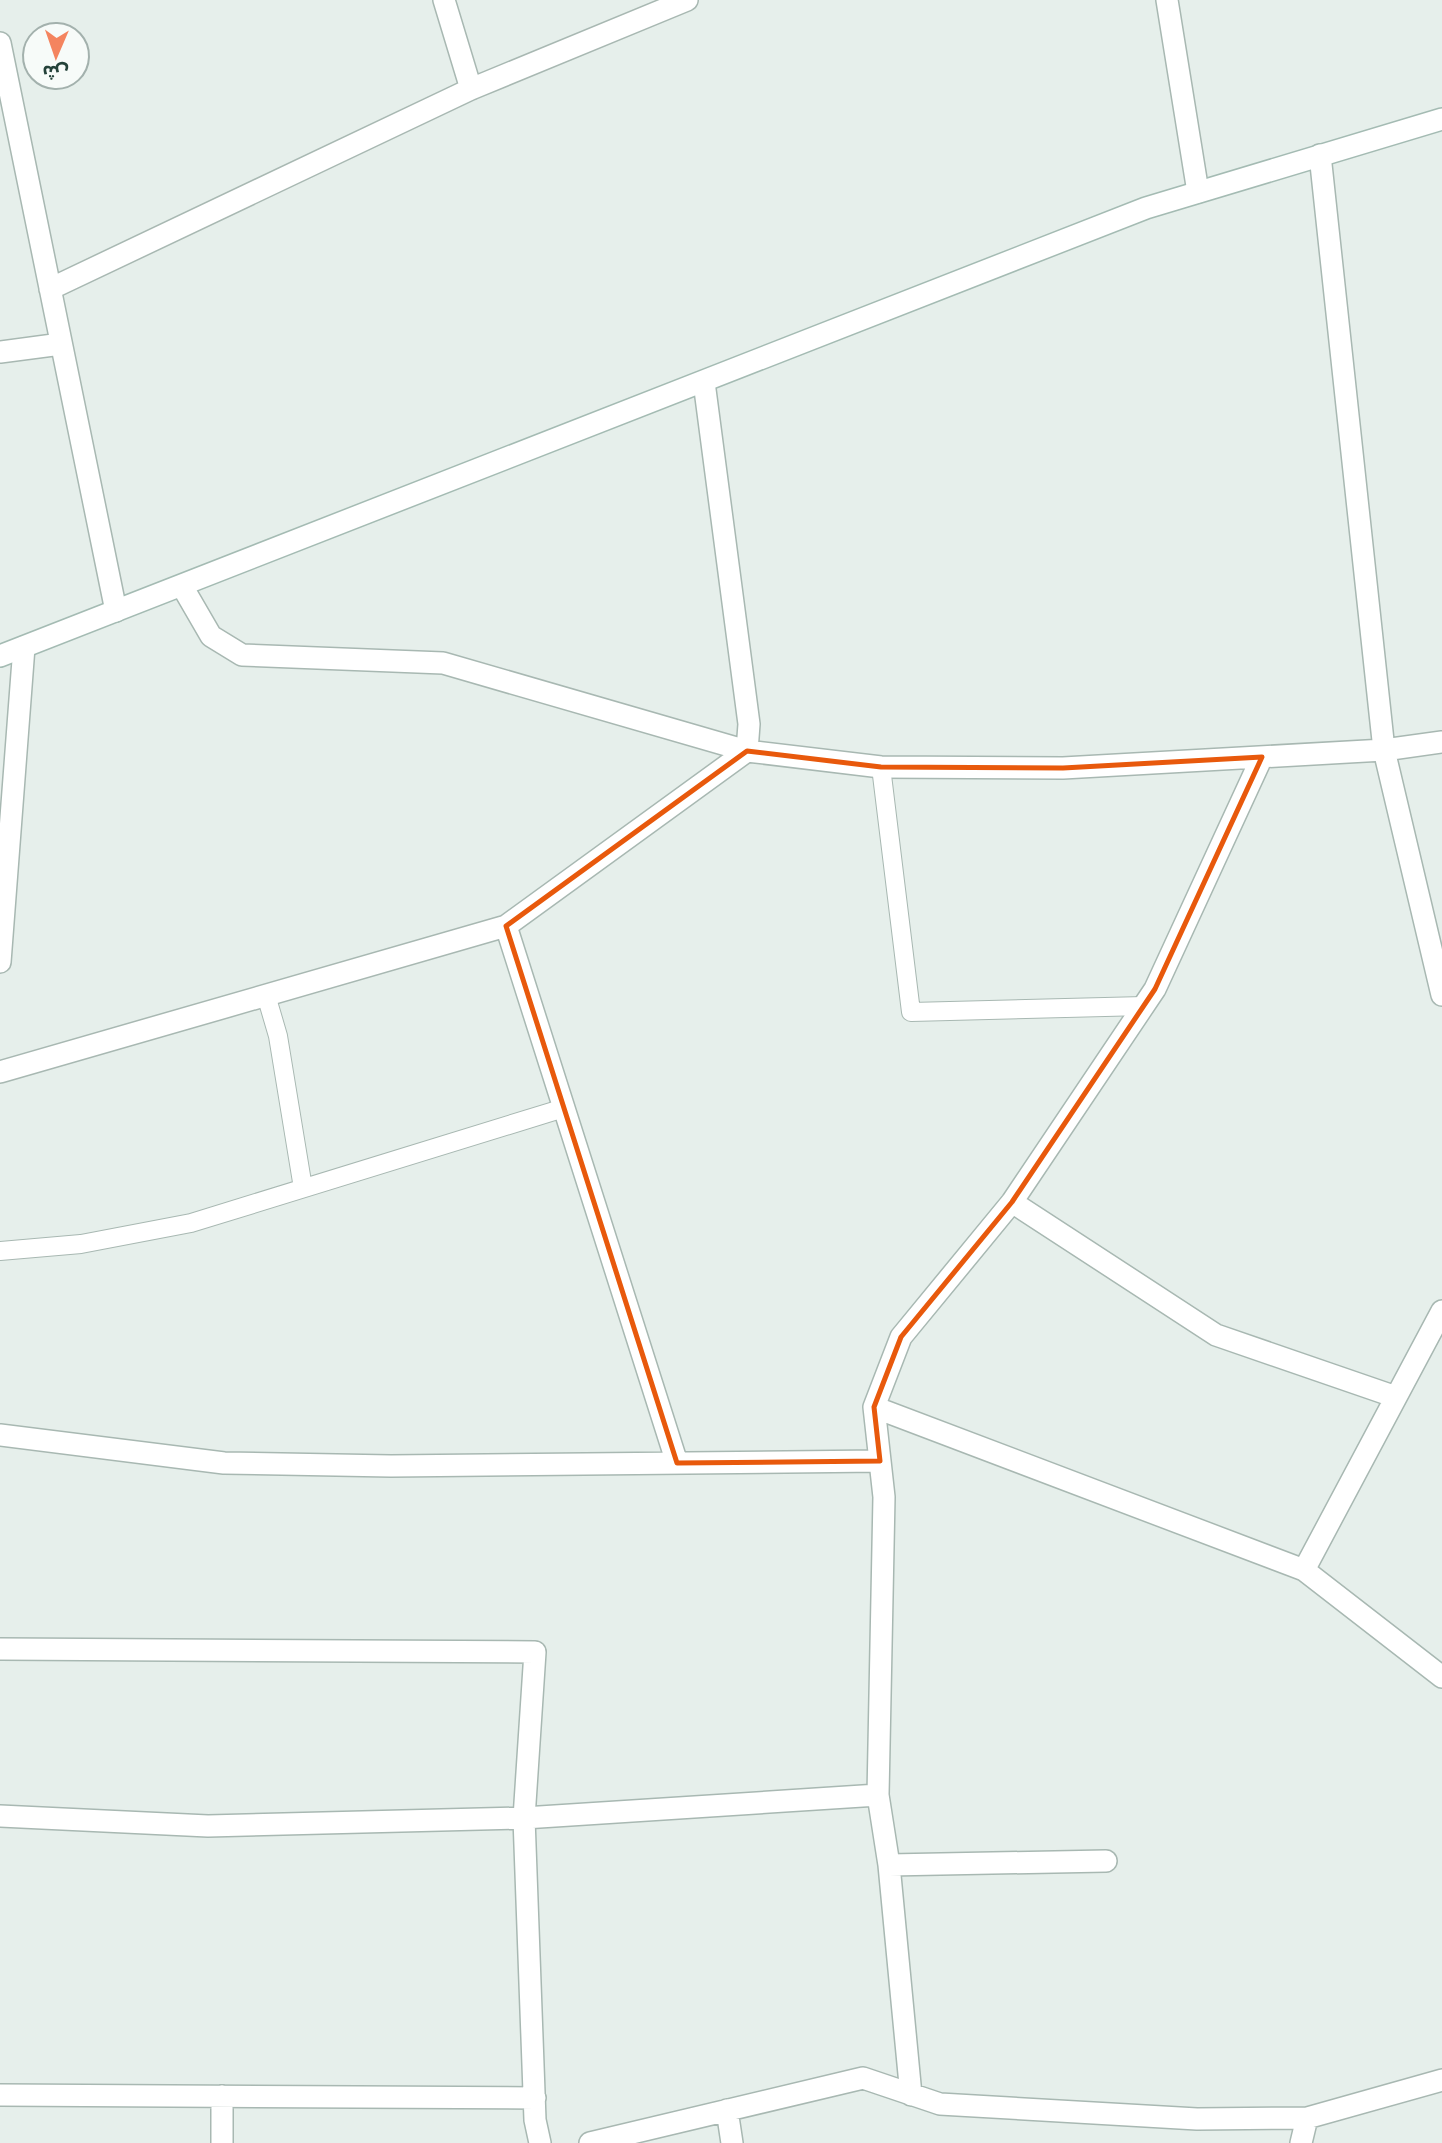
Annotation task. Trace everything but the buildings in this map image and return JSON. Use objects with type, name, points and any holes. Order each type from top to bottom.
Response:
[{"type":"street","points":[[444,0],[471,89]]},
{"type":"street","points":[[50,289],[471,89],[687,0]]},
{"type":"street","points":[[1167,0],[1198,192]]},
{"type":"street","points":[[0,43],[116,611]]},
{"type":"street","points":[[0,656],[1146,208],[1442,119]]},
{"type":"street","points":[[1320,155],[1384,750],[1442,995]]},
{"type":"street","points":[[0,352],[61,344]]},
{"type":"street","points":[[0,1072],[506,926],[747,751],[749,724],[704,382]]},
{"type":"street","points":[[182,586],[211,636],[242,655],[443,663],[747,751],[881,767],[1063,768],[1384,750],[1442,742]]},
{"type":"street","points":[[0,962],[24,647]]},
{"type":"street","points":[[911,2095],[889,1866],[878,1795],[884,1497],[874,1407],[901,1337],[1012,1202],[1155,989],[1262,757]]},
{"type":"street","points":[[506,926],[677,1463]]},
{"type":"street","points":[[1012,1202],[1216,1335],[1396,1397]]},
{"type":"street","points":[[1304,1570],[1442,1311]]},
{"type":"street","points":[[874,1407],[1304,1570],[1442,1677]]},
{"type":"street","points":[[0,1435],[224,1463],[391,1466],[880,1461]]},
{"type":"street","points":[[0,1649],[535,1652],[524,1818],[535,2098],[540,2143]]},
{"type":"street","points":[[0,1816],[208,1826],[524,1818],[878,1795]]},
{"type":"street","points":[[889,1866],[1106,1861]]},
{"type":"street","points":[[590,2143],[863,2078],[940,2104],[1197,2119],[1307,2118],[1442,2080]]},
{"type":"street","points":[[0,2095],[535,2098]]},
{"type":"street","points":[[222,2096],[222,2143]]},
{"type":"street","points":[[727,2110],[732,2143]]},
{"type":"street","points":[[1301,2143],[1307,2118]]},
{"type":"lane","points":[[881,767],[911,1012],[1144,1006]]},
{"type":"lane","points":[[266,995],[278,1036],[303,1188]]},
{"type":"lane","points":[[0,1251],[81,1244],[191,1223],[564,1108]]},
{"type":"highlighted area","points":[[747,751],[881,767],[1063,768],[1262,757],[1155,989],[1012,1202],[901,1337],[874,1407],[880,1461],[677,1463],[506,926]]}]
